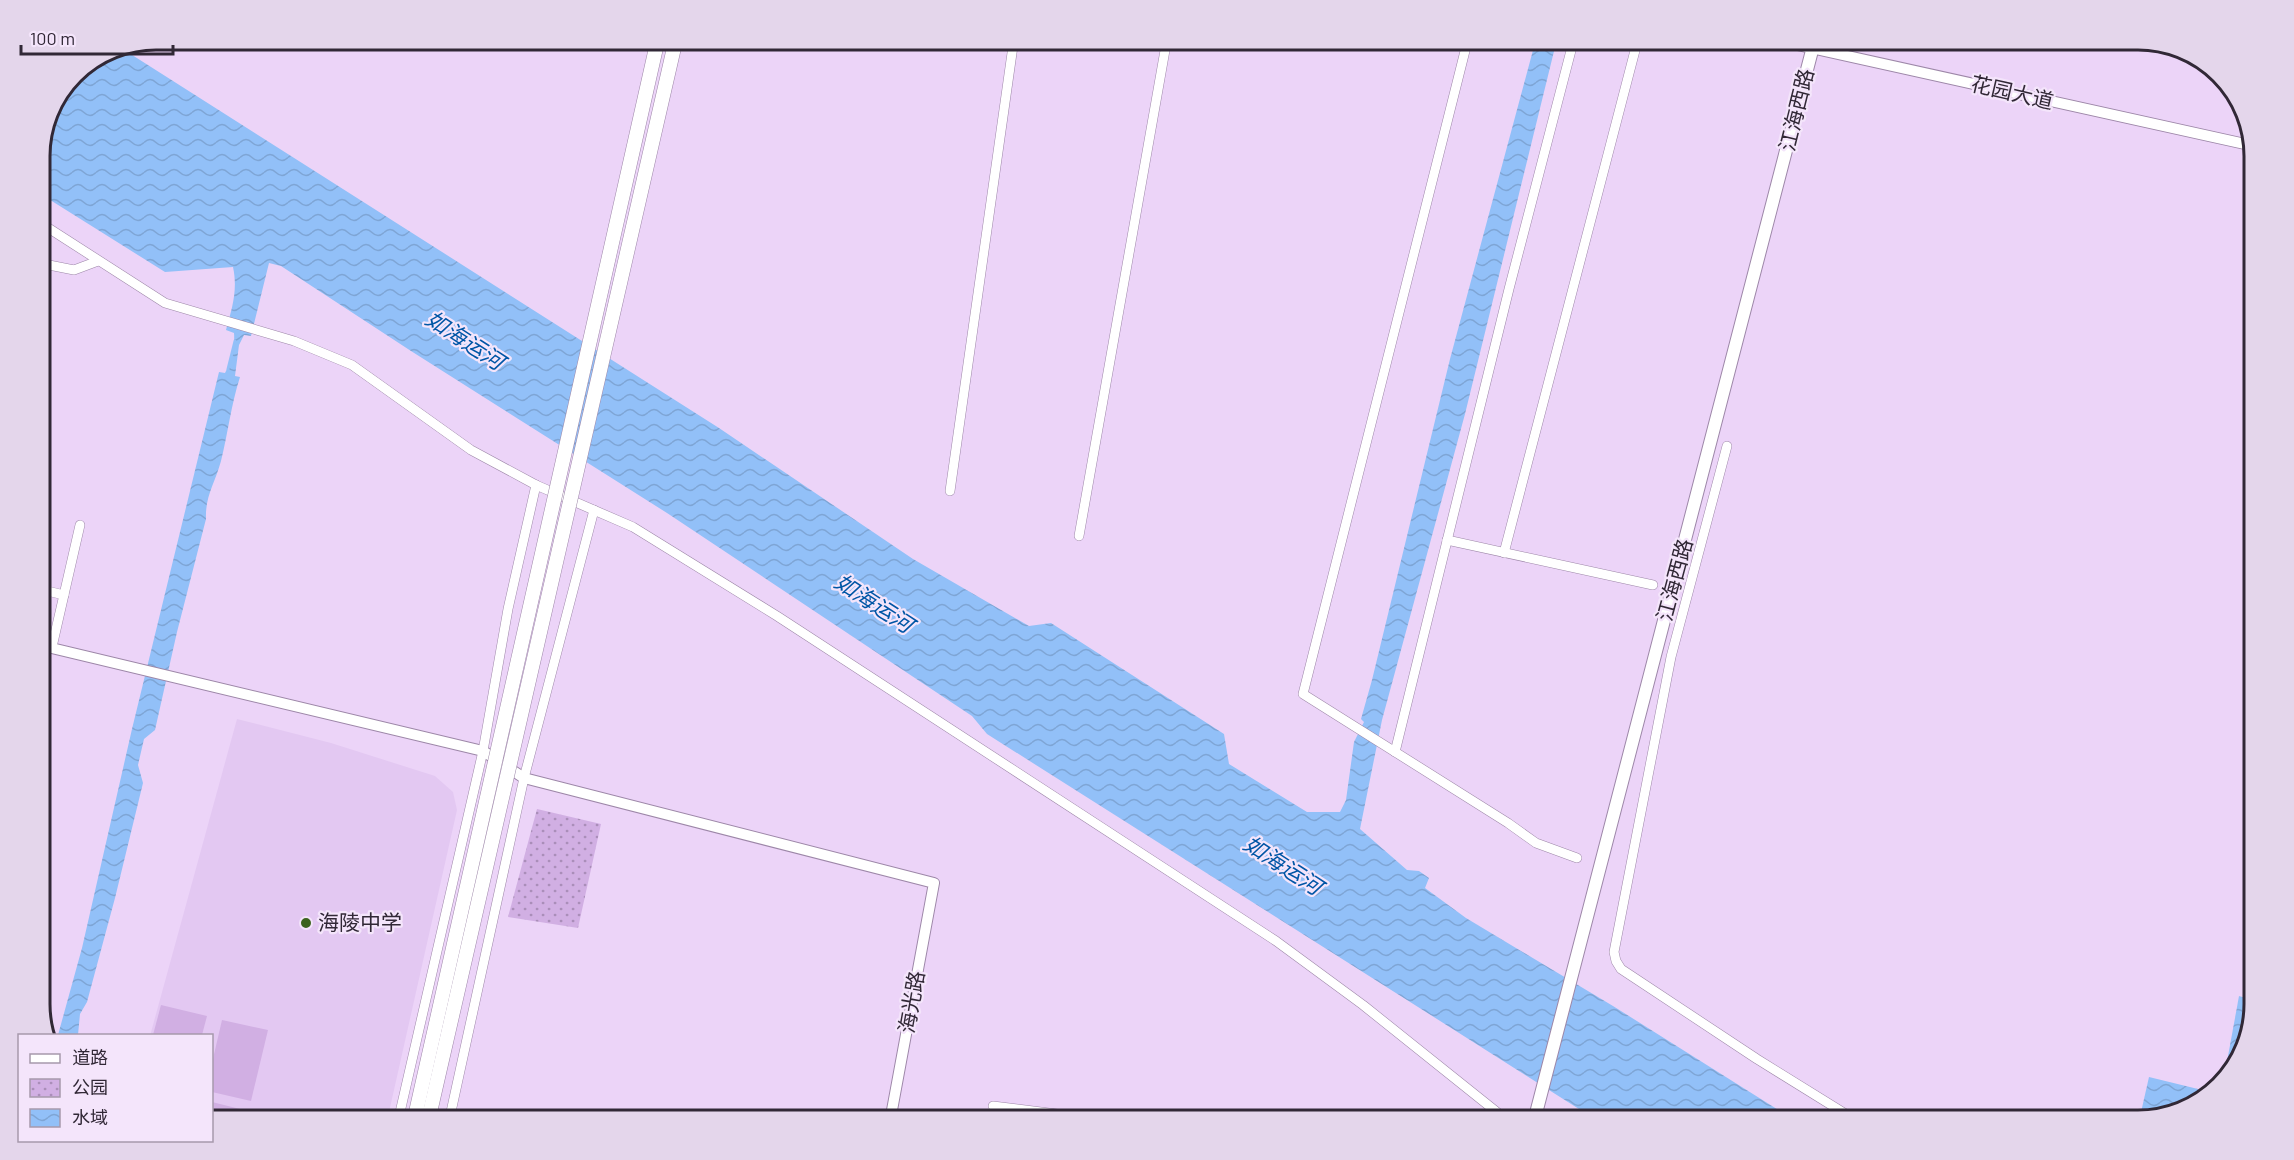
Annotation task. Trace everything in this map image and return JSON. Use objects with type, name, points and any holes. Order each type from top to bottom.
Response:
[{"type":"main road","points":[[416,1110],[656,50]]},
{"type":"main road","points":[[431,1110],[673,50]]},
{"type":"main road","name":"江海西路","points":[[1537,1110],[1812,50]]},
{"type":"street","points":[[950,490],[1012,50]]},
{"type":"street","points":[[1079,536],[1165,50]]},
{"type":"street","points":[[1465,50],[1303,694],[1536,843],[1577,858]]},
{"type":"street","points":[[1395,752],[1571,50]]},
{"type":"street","points":[[1504,553],[1635,50]]},
{"type":"street","name":"花园大道","points":[[1844,50],[2243,143]]},
{"type":"street","points":[[50,229],[165,303],[294,341],[352,365],[471,450],[536,485],[633,527],[777,616],[1276,941],[1363,1005],[1494,1110]]},
{"type":"street","points":[[50,265],[74,270],[99,261]]},
{"type":"street","points":[[1727,446],[1671,657],[1614,951],[1621,969],[1840,1110]]},
{"type":"street","points":[[401,1110],[483,751],[508,609],[536,485]]},
{"type":"street","points":[[451,1110],[524,778],[594,510]]},
{"type":"street","points":[[80,525],[51,647],[483,751],[524,778]]},
{"type":"street","points":[[1447,540],[1653,585]]},
{"type":"street","points":[[50,592],[64,595]]},
{"type":"street","name":"海光路","points":[[524,778],[934,883],[892,1110]]},
{"type":"street","points":[[993,1106],[1025,1110]]},
{"type":"shaded area","name":"海陵中学","points":[[237,719],[331,743],[435,776],[453,792],[457,810],[389,1110],[213,1110],[213,1034],[151,1034]]},
{"type":"green space","points":[[537,809],[601,824],[578,928],[508,917]]},
{"type":"green space","points":[[161,1005],[207,1016],[202,1034],[153,1034]]},
{"type":"green space","points":[[222,1020],[268,1030],[251,1101],[213,1092],[213,1059]]},
{"type":"green space","points":[[213,1102],[244,1110],[213,1110]]},
{"type":"water","name":"如海运河","points":[[1533,50],[1554,50],[1465,414],[1382,720],[1360,829],[1407,870],[1419,871],[1429,878],[1425,888],[1466,918],[1613,1006],[1778,1110],[1581,1110],[987,734],[972,716],[667,513],[281,266],[269,263],[251,336],[244,335],[239,345],[235,376],[240,377],[219,469],[209,496],[206,519],[155,730],[144,739],[138,765],[143,783],[87,1002],[80,1014],[78,1034],[58,1034],[82,948],[132,729],[219,372],[225,373],[232,354],[234,338],[234,333],[226,330],[235,291],[233,267],[165,272],[50,200],[50,149],[53,128],[60,109],[71,91],[86,76],[109,60],[129,53],[719,428],[913,559],[1029,626],[1051,623],[1224,734],[1229,764],[1307,812],[1340,812],[1346,800],[1354,742],[1364,722],[1361,719],[1450,359]]},
{"type":"water","points":[[2239,996],[2244,998],[2244,1018],[2234,1051],[2227,1063]]},
{"type":"water","points":[[2149,1077],[2198,1089],[2197,1093],[2173,1105],[2142,1110]]},
{"type":"waterway","points":[[228,369],[235,341]]},
{"type":"place","name":"海陵中学","points":[[306,923]]}]
